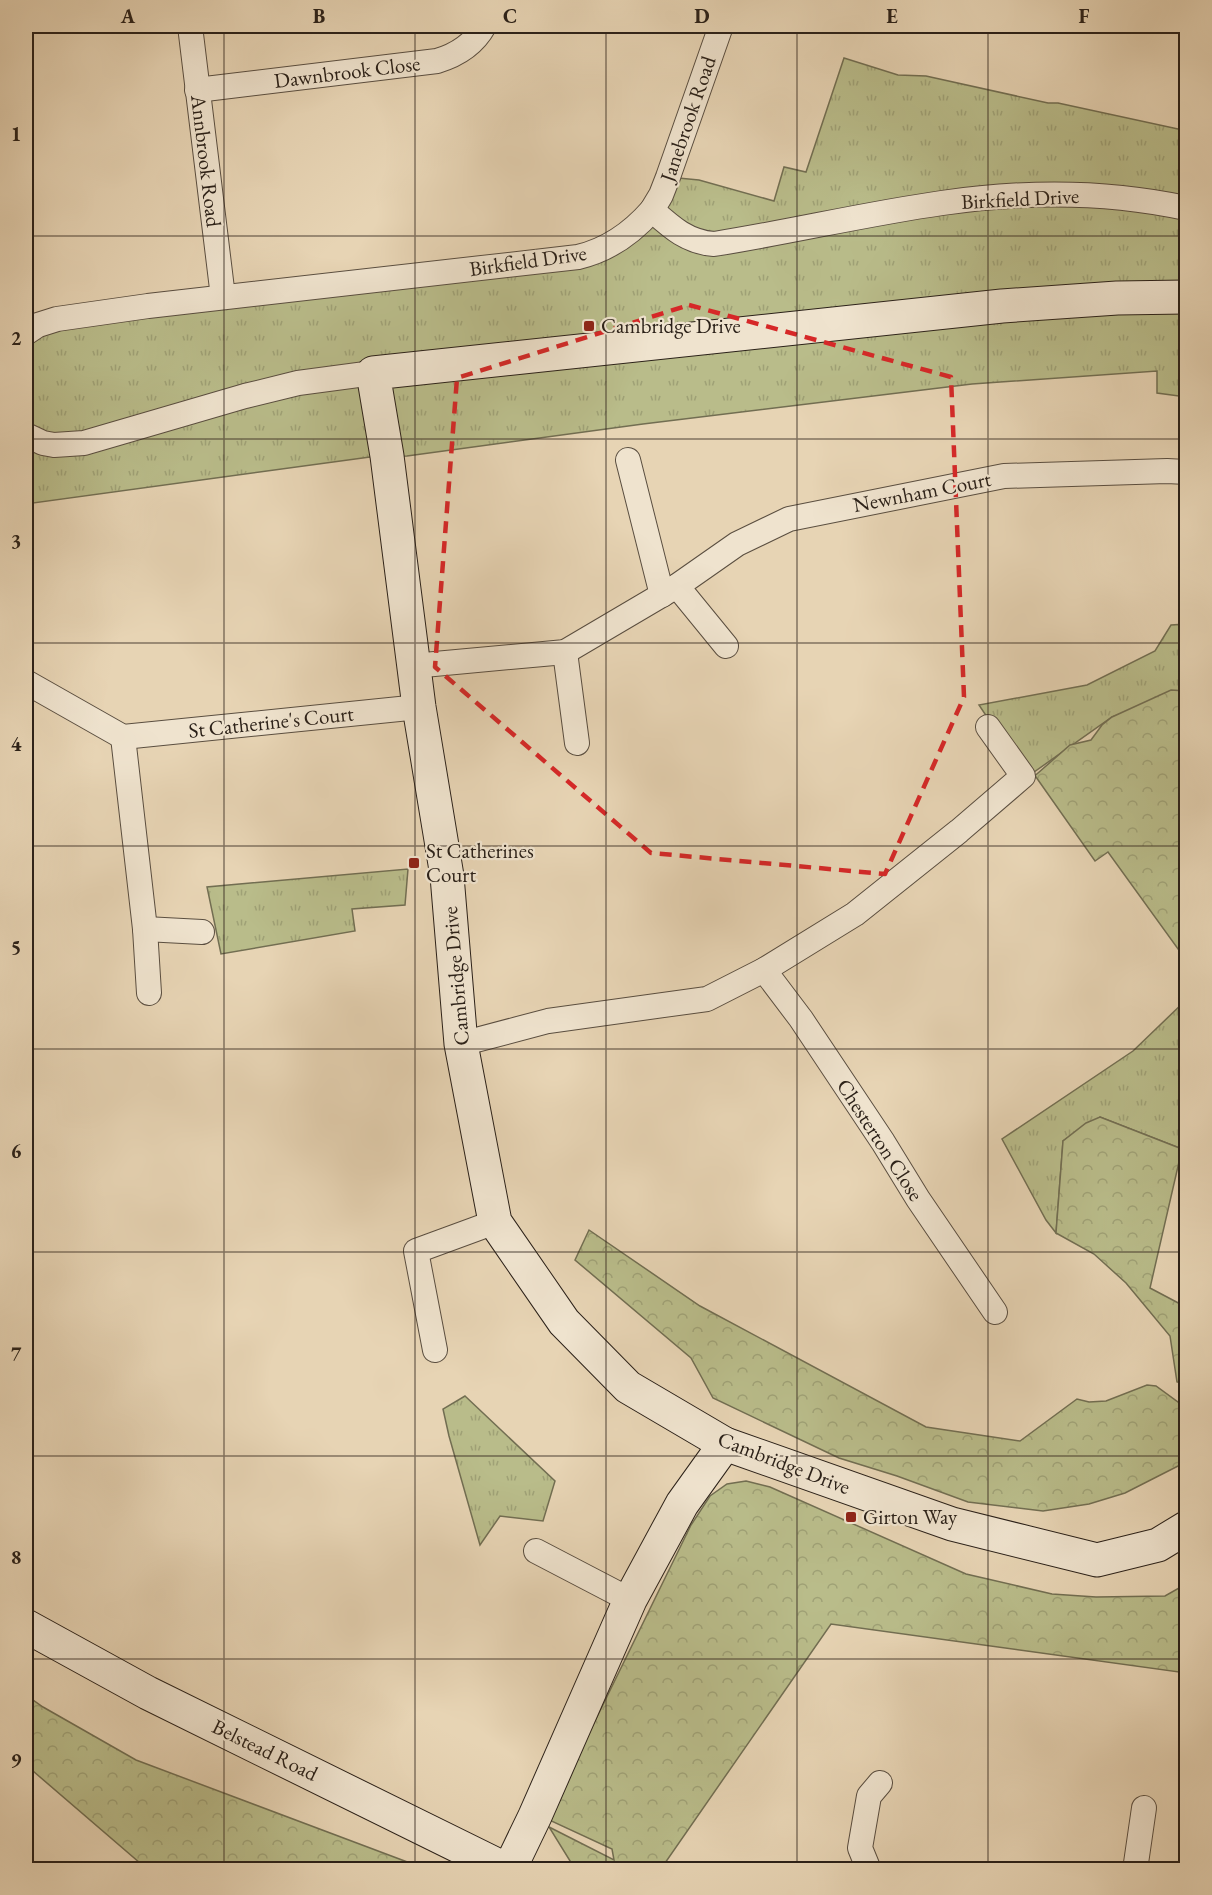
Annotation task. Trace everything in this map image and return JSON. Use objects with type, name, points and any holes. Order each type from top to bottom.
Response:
[{"type":"street","name":"Annbrook Road","points":[[190,26],[223,297]]},
{"type":"street","name":"Dawnbrook Close","points":[[197,90],[437,61],[460,52],[476,38],[484,26]]},
{"type":"street","name":"Janebrook Road","points":[[652,210],[668,177],[721,26]]},
{"type":"street","name":"Birkfield Drive","points":[[26,333],[38,325],[57,319],[223,297],[578,257],[603,250],[614,244],[637,226],[652,210],[691,240],[714,244],[944,202],[1014,196],[1094,196],[1133,199],[1186,208]]},
{"type":"street","points":[[26,435],[43,443],[54,445],[84,443],[298,383],[373,373],[1002,306],[1118,298],[1186,297]]},
{"type":"street","name":"Cambridge Drive","points":[[373,373],[387,456],[413,666],[447,876],[460,1044],[495,1222],[564,1322],[628,1388],[725,1444],[952,1524],[1097,1560],[1158,1545],[1186,1528]]},
{"type":"street","points":[[628,460],[670,590],[726,646]]},
{"type":"street","name":"Newnham Court","points":[[413,666],[565,652],[670,590],[737,544],[789,519],[1004,476],[1186,472]]},
{"type":"street","points":[[565,652],[577,743]]},
{"type":"street","points":[[26,682],[123,737],[145,929],[149,993]]},
{"type":"street","name":"St Catherine's Court","points":[[123,737],[419,706]]},
{"type":"street","points":[[460,1044],[548,1021],[707,999],[764,970],[855,914],[959,831],[1023,776],[988,727]]},
{"type":"street","points":[[145,929],[202,932]]},
{"type":"street","name":"Chesterton Close","points":[[764,970],[801,1019],[918,1199],[995,1312]]},
{"type":"street","points":[[435,1350],[416,1251],[495,1222]]},
{"type":"street","points":[[508,1869],[535,1816],[630,1600],[682,1504],[725,1444]]},
{"type":"street","points":[[536,1551],[630,1600]]},
{"type":"street","name":"Belstead Road","points":[[26,1626],[147,1693],[508,1869]]},
{"type":"street","points":[[869,1869],[860,1848],[869,1796],[880,1783]]},
{"type":"street","points":[[1135,1869],[1144,1808]]},
{"type":"highlighted area","points":[[689,305],[951,377],[964,697],[885,874],[651,853],[435,667],[457,378]]},
{"type":"green space","points":[[844,58],[898,75],[926,76],[1178,129],[1186,128],[1186,397],[1157,393],[1157,371],[972,384],[643,424],[407,456],[370,457],[26,504],[26,321],[603,250],[668,177],[699,180],[774,201],[784,167],[806,172]]},
{"type":"green space","points":[[1186,624],[1186,691],[1112,717],[1027,777],[979,705],[1087,685],[1155,651],[1171,625]]},
{"type":"green space","points":[[1171,690],[1186,691],[1186,960],[1108,852],[1095,861],[1036,777],[1030,780],[1070,745],[1091,740],[1102,725],[1112,717]]},
{"type":"green space","points":[[408,869],[405,905],[352,909],[355,931],[221,954],[207,887]]},
{"type":"green space","points":[[1186,1000],[1186,1138],[1182,1149],[1100,1117],[1063,1141],[1056,1233],[1046,1220],[1002,1139],[1133,1051]]},
{"type":"green space","points":[[1100,1117],[1182,1149],[1150,1288],[1186,1307],[1186,1384],[1177,1382],[1170,1336],[1126,1283],[1094,1254],[1056,1233],[1063,1141],[1086,1123]]},
{"type":"green space","points":[[589,1230],[700,1306],[926,1427],[1020,1441],[1077,1399],[1089,1402],[1106,1401],[1147,1385],[1156,1386],[1186,1408],[1186,1462],[1125,1493],[1089,1504],[1043,1511],[968,1502],[839,1458],[713,1398],[691,1358],[575,1260]]},
{"type":"green space","points":[[465,1396],[555,1481],[543,1521],[500,1516],[480,1545],[443,1409]]},
{"type":"green space","points":[[746,1481],[770,1487],[966,1574],[1052,1594],[1096,1597],[1165,1596],[1186,1584],[1186,1673],[831,1624],[665,1863],[669,1869],[575,1869],[549,1827],[614,1860],[612,1849],[547,1819],[691,1525],[710,1496],[727,1484]]},
{"type":"green space","points":[[26,1695],[136,1760],[426,1869],[147,1869],[26,1765]]},
{"type":"place","name":"Cambridge Drive","points":[[589,326]]},
{"type":"place","name":"St Catherines Court","points":[[414,863]]},
{"type":"place","name":"Girton Way","points":[[851,1517]]}]
